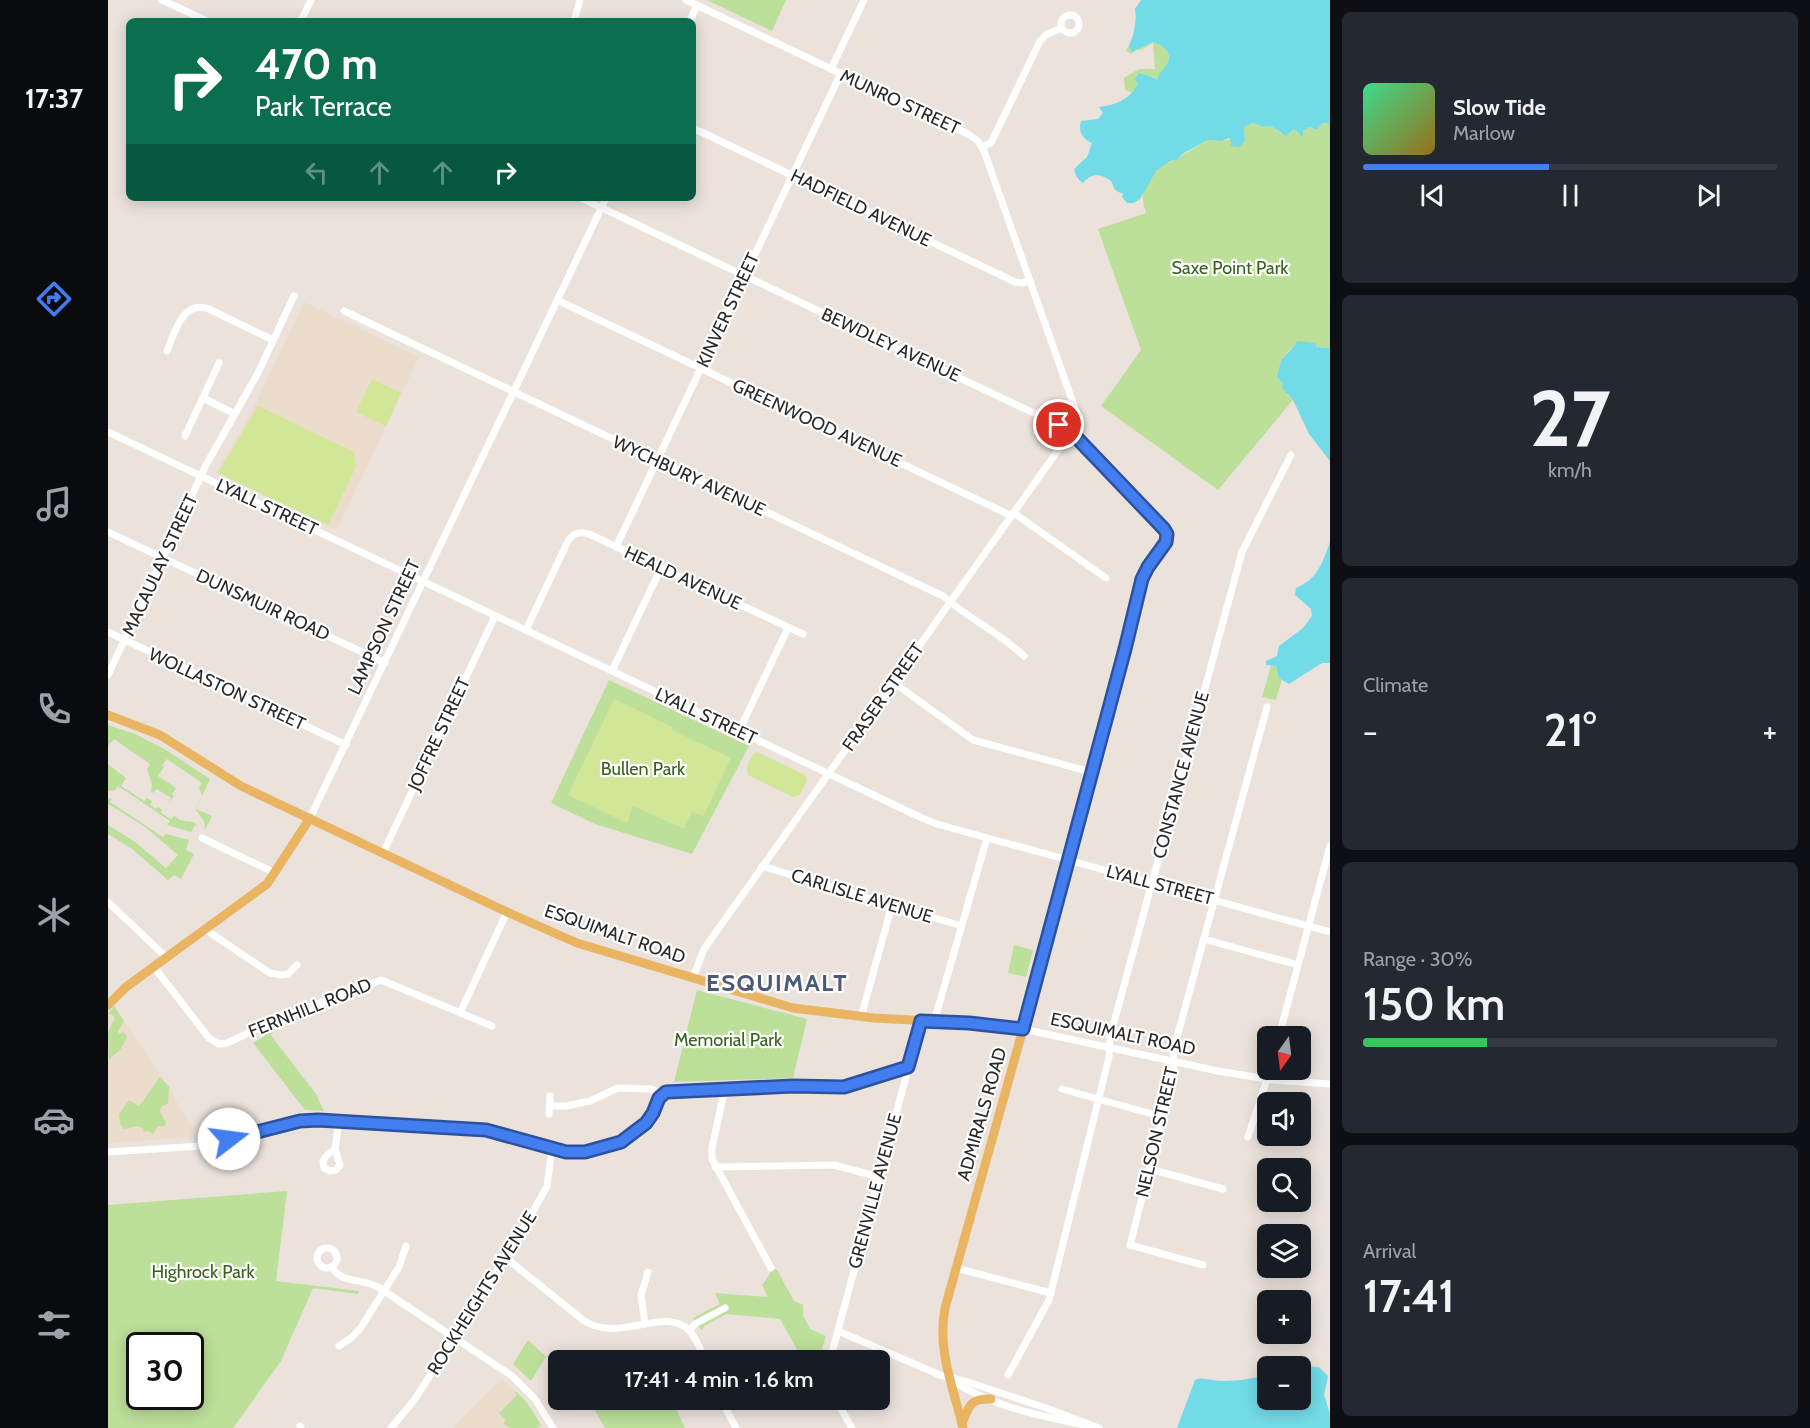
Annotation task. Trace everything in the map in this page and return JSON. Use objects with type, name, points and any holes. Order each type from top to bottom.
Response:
[{"type":"main road","name":"ESQUIMALT ROAD","points":[[108,715],[160,735],[232,781],[563,938],[793,1008],[861,1017],[969,1023],[1023,1029]]},
{"type":"main road","name":"LAMPSON STREET","points":[[108,1005],[126,987],[267,884],[310,819]]},
{"type":"main road","name":"ADMIRALS ROAD","points":[[962,1426],[943,1347],[942,1326],[1023,1029]]},
{"type":"main road","points":[[962,1426],[969,1407],[974,1401],[991,1399]]},
{"type":"street","points":[[162,0],[201,18]]},
{"type":"street","points":[[303,18],[311,0]]},
{"type":"street","points":[[575,18],[580,0]]},
{"type":"street","name":"MUNRO STREET","points":[[686,0],[968,134],[982,147]]},
{"type":"street","points":[[831,69],[864,0]]},
{"type":"street","points":[[691,18],[697,5]]},
{"type":"street","points":[[1030,281],[982,147],[991,143],[1040,41],[1046,35],[1061,28]]},
{"type":"street","name":"KINVER STREET","points":[[616,547],[841,74]]},
{"type":"street","name":"HADFIELD AVENUE","points":[[696,129],[1015,282],[1030,281]]},
{"type":"street","name":"BEWDLEY AVENUE","points":[[588,201],[1059,425],[1071,432],[1164,529],[1167,537]]},
{"type":"street","name":"LAMPSON STREET","points":[[310,819],[604,201]]},
{"type":"street","name":"FRASER STREET","points":[[693,978],[702,951],[1071,432],[1078,417],[1030,281]]},
{"type":"street","name":"MACAULAY STREET","points":[[108,675],[202,476],[258,373],[294,296]]},
{"type":"street","name":"GREENWOOD AVENUE","points":[[557,300],[1013,514],[1106,578]]},
{"type":"street","points":[[167,351],[183,316],[191,309],[199,307],[209,309],[273,340]]},
{"type":"street","name":"WYCHBURY AVENUE","points":[[344,311],[943,596],[1010,642],[1024,656]]},
{"type":"street","points":[[185,436],[219,363]]},
{"type":"street","points":[[203,398],[235,414]]},
{"type":"street","name":"LYALL STREET","points":[[108,432],[922,818],[1330,932]]},
{"type":"street","name":"CONSTANCE AVENUE","points":[[1008,1375],[1051,1293],[1099,1100],[1110,1038],[1242,552],[1291,455]]},
{"type":"street","name":"DUNSMUIR ROAD","points":[[108,532],[385,663]]},
{"type":"street","name":"HEALD AVENUE","points":[[526,630],[568,541],[577,533],[588,534],[803,634]]},
{"type":"street","name":"ADMIRALS ROAD","points":[[1023,1029],[1142,579],[1148,567],[1165,546],[1167,537]]},
{"type":"street","points":[[612,671],[661,568]]},
{"type":"street","name":"JOFFRE STREET","points":[[383,853],[495,616]]},
{"type":"street","points":[[739,731],[788,628]]},
{"type":"street","name":"WOLLASTON STREET","points":[[108,632],[346,745]]},
{"type":"street","points":[[893,682],[978,742],[1091,772]]},
{"type":"street","name":"NELSON STREET","points":[[1203,1265],[1130,1245],[1174,1072],[1173,1052],[1267,707]]},
{"type":"street","points":[[201,838],[275,873]]},
{"type":"street","points":[[934,1022],[987,838]]},
{"type":"street","points":[[1282,1026],[1330,846]]},
{"type":"street","name":"CARLISLE AVENUE","points":[[762,866],[962,926]]},
{"type":"street","points":[[108,902],[167,958]]},
{"type":"street","points":[[861,1017],[892,905]]},
{"type":"street","points":[[492,1026],[460,1013],[507,912]]},
{"type":"street","points":[[206,930],[273,974],[288,974],[297,965]]},
{"type":"street","points":[[1204,939],[1298,965]]},
{"type":"street","name":"FERNHILL ROAD","points":[[154,967],[208,1038],[219,1044],[381,980],[460,1013]]},
{"type":"street","name":"GRENVILLE AVENUE","points":[[833,1350],[921,1021]]},
{"type":"street","name":"ESQUIMALT ROAD","points":[[1023,1029],[1174,1062],[1257,1077]]},
{"type":"street","points":[[108,1152],[201,1146],[300,1121],[339,1120],[486,1130],[579,1153],[617,1144],[646,1123],[662,1094],[671,1091],[844,1087],[908,1067]]},
{"type":"street","points":[[1248,1137],[1268,1080]]},
{"type":"street","name":"ESQUIMALT ROAD","points":[[1280,1080],[1330,1084]]},
{"type":"street","points":[[550,1096],[550,1110],[590,1101],[618,1088],[655,1089],[662,1094]]},
{"type":"street","points":[[725,1088],[711,1148],[712,1159],[771,1268]]},
{"type":"street","points":[[1062,1089],[1163,1117]]},
{"type":"street","points":[[335,1149],[339,1120]]},
{"type":"street","name":"ROCKHEIGHTS AVENUE","points":[[390,1428],[411,1405],[506,1258],[547,1186],[552,1148]]},
{"type":"street","points":[[715,1167],[834,1165],[879,1177]]},
{"type":"street","points":[[1150,1169],[1223,1189]]},
{"type":"street","points":[[339,1346],[356,1334],[401,1264],[406,1246]]},
{"type":"street","points":[[506,1258],[589,1324],[610,1330],[672,1321],[689,1330],[700,1350]]},
{"type":"street","points":[[331,1267],[344,1279],[369,1283],[384,1291],[498,1365],[519,1382],[537,1402],[553,1428]]},
{"type":"street","points":[[956,1268],[1051,1293]]},
{"type":"street","points":[[645,1324],[641,1295],[648,1272]]},
{"type":"street","points":[[689,1330],[695,1324],[725,1308]]},
{"type":"street","points":[[838,1331],[940,1375],[1080,1419],[1098,1428]]},
{"type":"street","points":[[949,1377],[967,1390],[991,1399],[1043,1416],[1098,1428]]},
{"type":"street","points":[[726,1410],[736,1428]]},
{"type":"street","points":[[842,1410],[852,1428]]},
{"type":"shaded area","points":[[304,302],[419,357],[337,530],[216,473],[251,413]]},
{"type":"shaded area","points":[[114,1006],[169,1087],[196,1137],[108,1143],[108,1015]]},
{"type":"shaded area","points":[[502,1379],[528,1405],[542,1428],[453,1428]]},
{"type":"green space","points":[[707,0],[786,0],[772,31]]},
{"type":"green space","points":[[1134,34],[1129,46],[1136,49],[1153,42],[1165,49],[1169,58],[1166,68],[1158,79],[1152,76],[1138,84],[1133,93],[1125,90],[1124,78],[1139,69],[1155,69],[1153,43],[1131,54],[1126,51]]},
{"type":"green space","name":"Saxe Point Park","points":[[1253,123],[1263,127],[1271,126],[1282,134],[1294,129],[1303,136],[1303,131],[1309,127],[1317,130],[1322,123],[1330,124],[1330,348],[1316,347],[1299,341],[1287,352],[1283,384],[1286,393],[1293,400],[1218,490],[1101,406],[1141,350],[1098,229],[1146,213],[1143,193],[1151,177],[1159,168],[1208,140],[1231,139],[1231,143],[1245,140],[1244,127]]},
{"type":"green space","points":[[372,379],[401,393],[386,426],[356,412]]},
{"type":"green space","points":[[258,406],[354,452],[356,467],[328,525],[218,473]]},
{"type":"green space","points":[[1271,666],[1276,666],[1279,678],[1282,679],[1276,700],[1262,697]]},
{"type":"green space","name":"Bullen Park","points":[[609,680],[749,746],[692,854],[595,824],[551,803]]},
{"type":"green space","name":"Bullen Park","points":[[614,699],[731,758],[703,817],[692,811],[684,829],[633,806],[627,823],[568,795]]},
{"type":"green space","points":[[108,725],[135,734],[166,750],[210,779],[196,809],[202,796],[199,788],[202,783],[167,759],[158,776],[176,788],[172,794],[174,796],[168,803],[171,798],[157,789],[153,793],[151,791],[152,784],[147,769],[150,764],[114,739],[108,746]]},
{"type":"green space","points":[[757,752],[805,775],[807,780],[800,795],[793,797],[748,775],[748,762]]},
{"type":"green space","points":[[108,764],[126,778],[121,786],[144,801],[147,798],[152,801],[150,805],[156,809],[158,807],[162,810],[161,813],[171,819],[174,816],[182,821],[195,822],[197,826],[195,825],[191,832],[167,825],[170,821],[118,786],[115,790],[108,791]]},
{"type":"green space","points":[[112,798],[110,802],[163,837],[166,834],[189,840],[186,850],[194,854],[181,879],[174,875],[168,880],[131,848],[108,834],[108,825],[135,842],[166,868],[178,855],[144,826],[108,804],[108,799]]},
{"type":"green space","points":[[196,809],[212,816],[205,830],[204,821]]},
{"type":"green space","points":[[1014,945],[1033,950],[1026,977],[1008,973]]},
{"type":"green space","name":"Memorial Park","points":[[697,990],[807,1019],[793,1078],[674,1082]]},
{"type":"green space","points":[[114,1006],[124,1021],[118,1031],[119,1034],[124,1032],[127,1037],[121,1049],[109,1060],[108,1032],[115,1018],[108,1014]]},
{"type":"green space","points":[[274,1030],[271,1035],[316,1094],[324,1111],[305,1110],[253,1043]]},
{"type":"green space","points":[[160,1077],[169,1087],[168,1103],[161,1107],[160,1112],[166,1123],[165,1126],[158,1126],[153,1134],[149,1131],[144,1132],[143,1128],[137,1126],[124,1129],[120,1123],[119,1114],[129,1100],[139,1106]]},
{"type":"green space","name":"Highrock Park","points":[[287,1191],[276,1281],[359,1291],[358,1294],[313,1288],[281,1361],[233,1428],[108,1428],[108,1205]]},
{"type":"green space","points":[[771,1268],[777,1270],[794,1301],[803,1305],[803,1315],[810,1329],[826,1336],[822,1350],[797,1350],[780,1319],[726,1314],[704,1326],[702,1330],[695,1324],[693,1318],[720,1304],[715,1293],[768,1297],[762,1285],[770,1274]]},
{"type":"green space","points":[[528,1340],[546,1357],[531,1381],[513,1364]]},
{"type":"green space","points":[[513,1390],[535,1415],[541,1425],[537,1428],[510,1428],[504,1424],[505,1419],[499,1413],[517,1395]]},
{"type":"green space","points":[[595,1410],[677,1410],[685,1428],[605,1428]]},
{"type":"water","points":[[1141,0],[1330,0],[1330,124],[1322,123],[1317,130],[1309,127],[1303,131],[1303,137],[1294,129],[1286,136],[1271,126],[1263,127],[1253,123],[1244,127],[1245,140],[1240,147],[1231,146],[1229,138],[1222,141],[1208,140],[1156,171],[1140,199],[1134,203],[1127,203],[1122,197],[1123,194],[1115,190],[1111,181],[1104,177],[1093,176],[1083,183],[1077,177],[1074,169],[1087,157],[1092,143],[1082,134],[1081,121],[1098,119],[1103,113],[1099,107],[1111,105],[1126,98],[1138,84],[1135,79],[1139,73],[1158,79],[1169,60],[1164,48],[1153,42],[1132,52],[1129,46],[1135,28],[1135,9]]},
{"type":"water","points":[[1298,341],[1315,343],[1316,347],[1330,348],[1330,461],[1309,434],[1293,400],[1282,388],[1283,384],[1277,377],[1281,361]]},
{"type":"water","points":[[1330,542],[1330,663],[1322,663],[1289,684],[1279,678],[1276,666],[1266,665],[1266,661],[1277,656],[1279,646],[1303,628],[1312,616],[1311,609],[1295,595],[1296,588],[1314,575],[1322,563]]},
{"type":"water","points":[[1311,1367],[1319,1367],[1328,1376],[1324,1395],[1330,1414],[1330,1428],[1177,1428],[1195,1380],[1220,1381],[1257,1377],[1257,1410],[1311,1410]]},
{"type":"district","name":"ESQUIMALT","points":[[777,982]]},
{"type":"route","points":[[229,1139],[300,1121],[318,1120],[486,1130],[566,1152],[579,1153],[617,1144],[626,1139],[646,1123],[659,1098],[666,1092],[793,1086],[850,1086],[908,1067],[921,1021],[1023,1029],[1144,572],[1165,546],[1167,537],[1164,529],[1076,437],[1059,425]]}]
